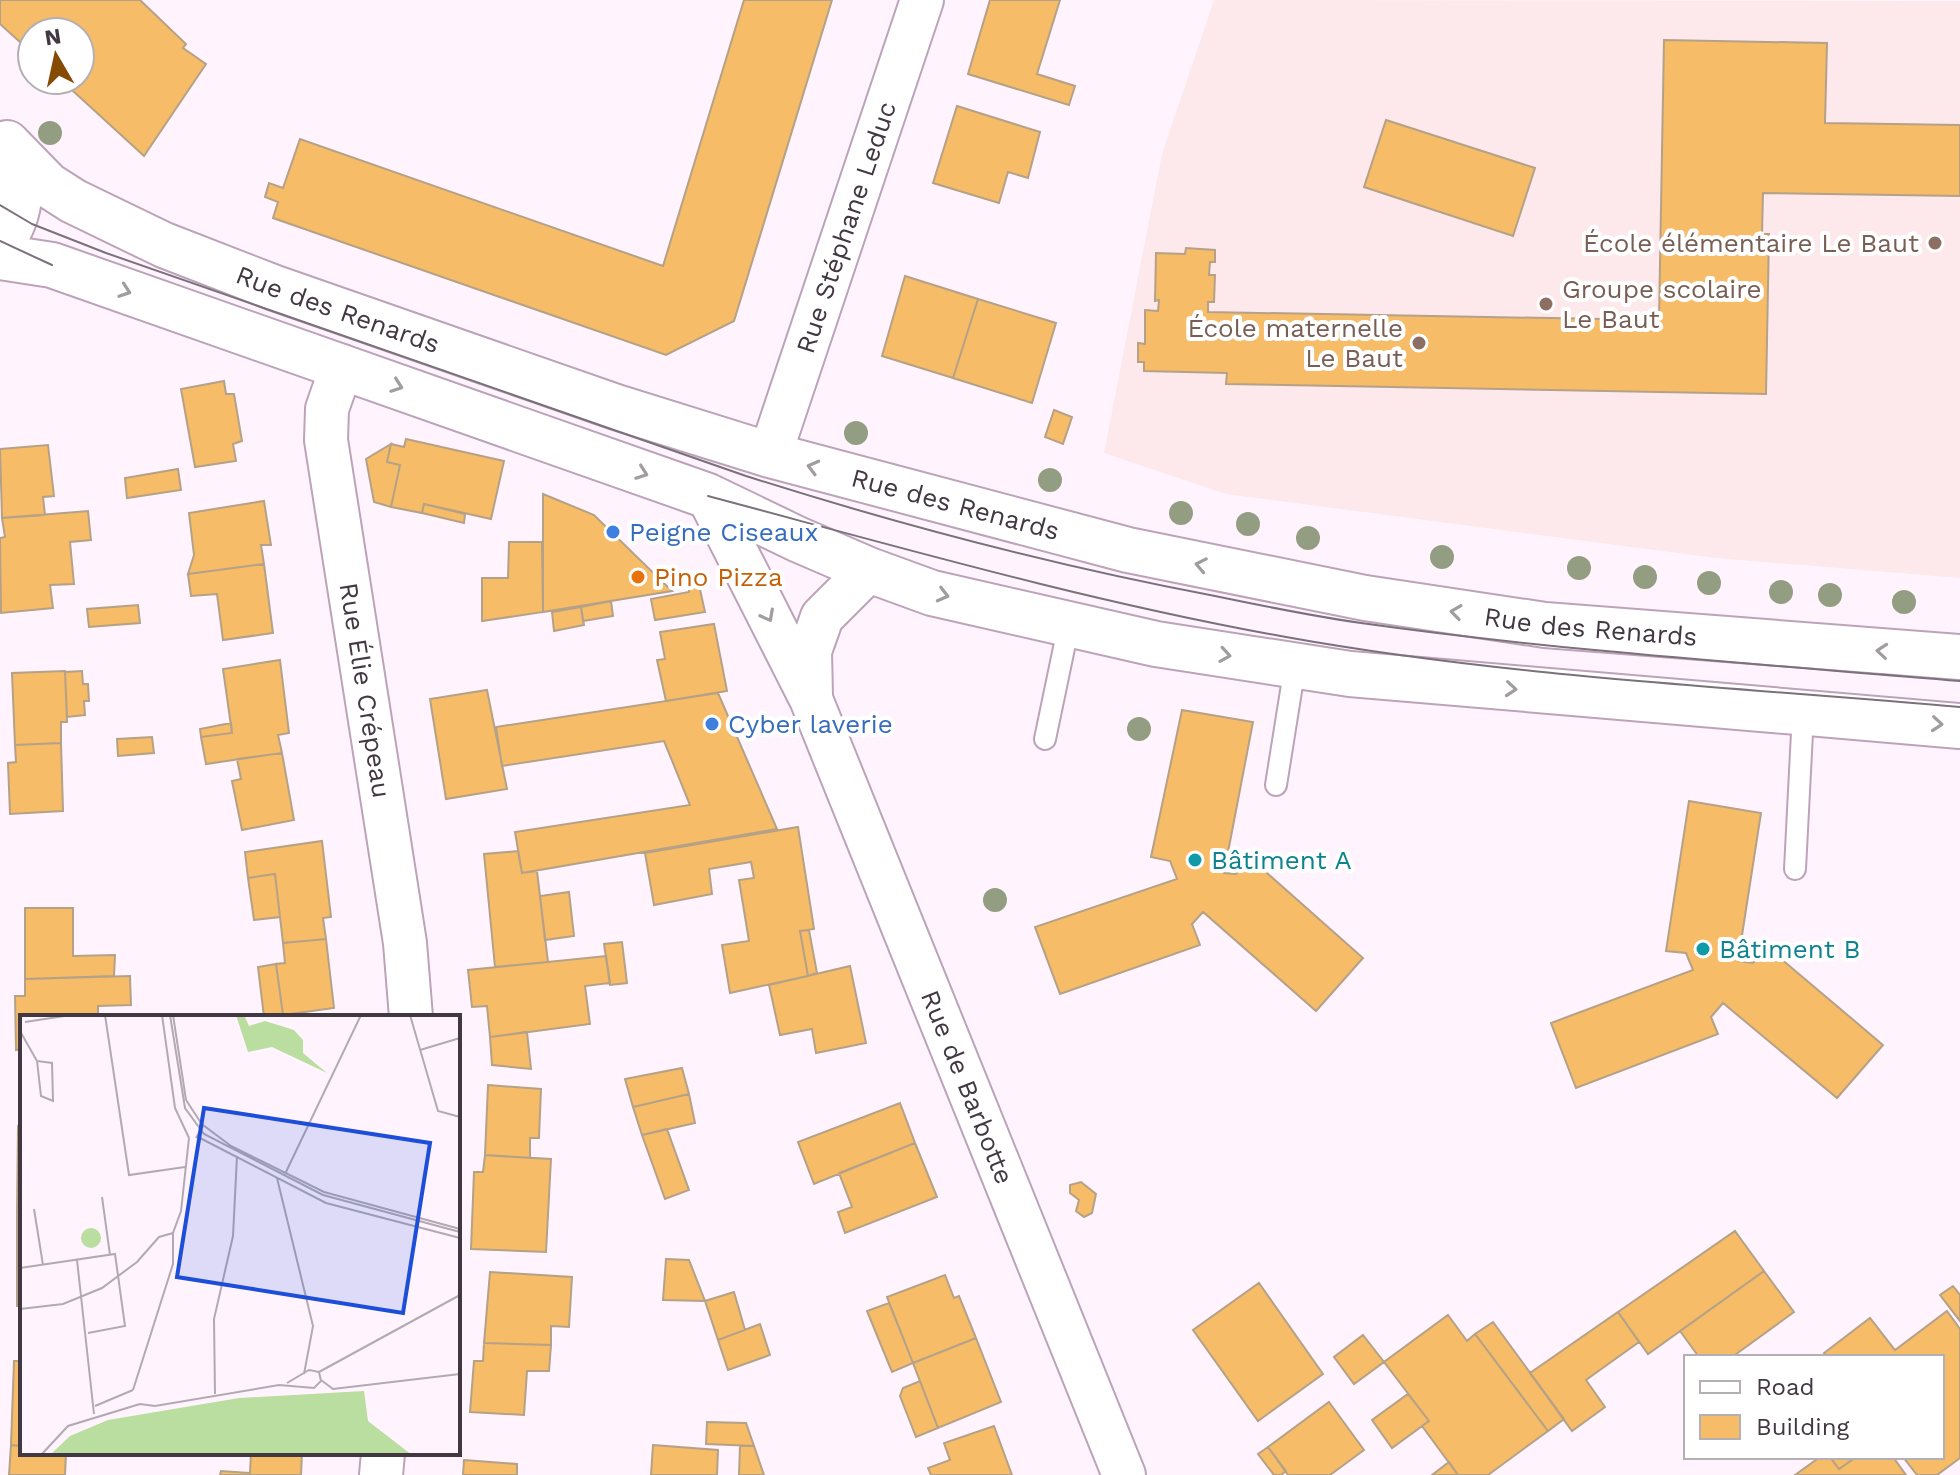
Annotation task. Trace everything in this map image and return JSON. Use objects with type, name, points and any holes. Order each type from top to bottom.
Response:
[{"type":"street","name":"Rue Stéphane Leduc","points":[[770,455],[922,0]]},
{"type":"street","name":"Rue des Renards","points":[[4,138],[48,185],[109,220],[164,245],[319,304],[616,407],[770,455],[1128,550],[1365,598],[1545,625],[1960,657]]},
{"type":"street","points":[[0,245],[14,222],[20,198],[18,171],[4,138]]},
{"type":"street","points":[[0,257],[52,265],[708,496],[797,539],[932,593],[1156,644],[1350,674],[1960,726]]},
{"type":"street","name":"Rue Élie Crépeau","points":[[342,366],[327,409],[326,440],[405,943],[411,1015]]},
{"type":"street","name":"Rue de Barbotte","points":[[708,496],[811,699],[1124,1475]]},
{"type":"street","name":"Rue de Barbotte","points":[[811,699],[810,651],[822,617],[869,570]]},
{"type":"street","points":[[381,1475],[383,1455]]},
{"type":"lane","points":[[1045,739],[1069,624]]},
{"type":"lane","points":[[1276,785],[1295,666]]},
{"type":"lane","points":[[1795,869],[1803,713]]},
{"type":"shaded area","name":"Groupe scolaire Le Baut","points":[[1214,0],[1960,1],[1960,578],[1716,558],[1226,494],[1104,453],[1162,154]]},
{"type":"building","points":[[0,0],[140,0],[186,44],[183,48],[206,64],[144,156],[78,96],[96,96],[96,16],[16,16],[16,38],[0,24]]},
{"type":"building","points":[[744,0],[832,0],[734,321],[666,355],[273,218],[278,202],[265,197],[269,183],[283,188],[300,139],[663,266]]},
{"type":"building","points":[[990,0],[1060,0],[1037,74],[1075,86],[1069,105],[968,74]]},
{"type":"building","points":[[1664,40],[1827,43],[1825,123],[1960,125],[1960,196],[1763,193],[1762,234],[1769,234],[1766,394],[1226,384],[1227,373],[1144,371],[1144,362],[1138,362],[1138,343],[1145,344],[1145,310],[1158,311],[1159,300],[1155,301],[1156,253],[1185,254],[1186,248],[1215,250],[1215,262],[1210,262],[1209,275],[1215,275],[1214,302],[1208,302],[1208,312],[1659,320]]},
{"type":"building","points":[[957,106],[1040,132],[1028,178],[1008,172],[999,203],[933,183]]},
{"type":"building","points":[[1386,120],[1535,168],[1513,236],[1364,187]]},
{"type":"building","points":[[905,276],[978,299],[953,378],[882,356]]},
{"type":"building","points":[[978,299],[1056,323],[1032,403],[953,378]]},
{"type":"building","points":[[224,381],[226,394],[234,394],[242,441],[233,444],[236,461],[195,467],[181,389]]},
{"type":"building","points":[[1054,410],[1072,417],[1063,444],[1045,437]]},
{"type":"building","points":[[406,439],[504,461],[491,519],[424,504],[422,513],[391,507],[400,465],[387,462],[391,444],[404,447]]},
{"type":"building","points":[[391,444],[387,462],[400,465],[391,507],[374,502],[366,459]]},
{"type":"building","points":[[48,445],[54,496],[43,497],[45,515],[2,518],[0,449]]},
{"type":"building","points":[[178,469],[181,490],[127,498],[125,478]]},
{"type":"building","points":[[543,494],[594,515],[672,591],[543,612]]},
{"type":"building","points":[[264,501],[271,545],[261,545],[264,564],[188,574],[194,555],[189,513]]},
{"type":"building","points":[[424,504],[465,514],[464,523],[422,513]]},
{"type":"building","points":[[88,511],[91,540],[70,542],[74,584],[50,585],[53,608],[1,613],[0,538],[5,537],[2,518]]},
{"type":"building","points":[[509,542],[542,542],[543,612],[482,621],[482,578],[508,578]]},
{"type":"building","points":[[264,564],[273,633],[223,640],[217,594],[191,596],[188,574]]},
{"type":"building","points":[[699,585],[705,612],[655,620],[651,599],[689,592],[689,588]]},
{"type":"building","points":[[611,601],[613,616],[583,621],[581,607]]},
{"type":"building","points":[[138,605],[140,623],[89,627],[87,609]]},
{"type":"building","points":[[581,607],[584,625],[554,631],[552,612]]},
{"type":"building","points":[[714,624],[727,691],[666,701],[657,660],[665,659],[660,632]]},
{"type":"building","points":[[280,660],[289,733],[278,735],[282,753],[206,764],[201,737],[232,733],[223,669]]},
{"type":"building","points":[[65,671],[67,722],[61,722],[61,743],[15,745],[12,673]]},
{"type":"building","points":[[82,671],[83,684],[88,684],[89,701],[84,701],[85,715],[67,717],[65,672]]},
{"type":"building","points":[[487,690],[507,789],[446,799],[430,699]]},
{"type":"building","points":[[718,693],[777,829],[522,873],[515,832],[690,805],[664,741],[502,766],[496,727]]},
{"type":"building","name":"Bâtiment A","points":[[1182,710],[1253,722],[1224,873],[1236,874],[1250,858],[1363,958],[1316,1011],[1203,912],[1192,924],[1200,945],[1060,994],[1035,927],[1177,879],[1170,861],[1151,857]]},
{"type":"building","points":[[231,723],[232,733],[201,737],[200,729]]},
{"type":"building","points":[[152,737],[154,753],[118,756],[117,739]]},
{"type":"building","points":[[61,743],[63,811],[10,814],[8,763],[16,762],[15,745]]},
{"type":"building","points":[[282,753],[294,820],[242,830],[232,781],[241,779],[237,759]]},
{"type":"building","name":"Bâtiment B","points":[[1689,801],[1761,813],[1738,961],[1753,963],[1767,947],[1883,1045],[1837,1098],[1723,1003],[1711,1017],[1718,1034],[1576,1088],[1551,1023],[1693,970],[1686,953],[1666,951]]},
{"type":"building","points":[[798,827],[814,929],[800,931],[808,976],[730,993],[722,945],[749,941],[739,880],[754,878],[751,862],[709,869],[712,894],[654,905],[645,853]]},
{"type":"building","points":[[322,841],[331,917],[323,918],[326,939],[283,943],[275,874],[248,878],[245,852]]},
{"type":"building","points":[[518,851],[522,873],[537,871],[548,962],[495,967],[484,854]]},
{"type":"building","points":[[275,874],[280,917],[254,920],[248,878]]},
{"type":"building","points":[[569,892],[574,936],[545,940],[540,896]]},
{"type":"building","points":[[25,908],[73,908],[73,956],[115,955],[114,976],[25,979]]},
{"type":"building","points":[[809,930],[817,973],[808,976],[800,931]]},
{"type":"building","points":[[326,939],[334,1008],[283,1015],[276,964],[285,963],[283,943]]},
{"type":"building","points":[[622,942],[627,983],[610,985],[604,944]]},
{"type":"building","points":[[606,956],[610,983],[585,986],[590,1024],[490,1037],[487,1006],[472,1007],[468,970]]},
{"type":"building","points":[[276,964],[283,1015],[264,1015],[258,967]]},
{"type":"building","points":[[850,966],[866,1043],[816,1053],[812,1029],[780,1035],[769,985]]},
{"type":"building","points":[[130,976],[131,1005],[98,1006],[98,1015],[20,1015],[20,1049],[16,1050],[15,996],[25,996],[25,979]]},
{"type":"building","points":[[527,1032],[531,1069],[492,1065],[490,1037]]},
{"type":"building","points":[[682,1068],[689,1094],[633,1107],[625,1079]]},
{"type":"building","points":[[488,1085],[541,1089],[539,1138],[530,1138],[530,1158],[485,1155]]},
{"type":"building","points":[[689,1094],[695,1123],[642,1135],[633,1107]]},
{"type":"building","points":[[900,1103],[915,1143],[814,1184],[798,1142]]},
{"type":"building","points":[[18,1126],[20,1126],[20,1215],[17,1214]]},
{"type":"building","points":[[667,1129],[689,1190],[665,1199],[642,1135]]},
{"type":"building","points":[[915,1143],[937,1197],[845,1233],[838,1212],[852,1207],[839,1173]]},
{"type":"building","points":[[485,1155],[551,1159],[546,1252],[471,1249],[474,1172],[483,1172]]},
{"type":"building","points":[[1081,1182],[1096,1194],[1092,1213],[1084,1217],[1076,1211],[1079,1200],[1070,1193],[1070,1185]]},
{"type":"building","points":[[17,1214],[20,1215],[20,1306],[17,1306]]},
{"type":"building","points":[[1735,1231],[1764,1271],[1648,1354],[1618,1312]]},
{"type":"building","points":[[666,1259],[689,1260],[705,1301],[663,1300]]},
{"type":"building","points":[[1764,1271],[1794,1312],[1735,1355],[1698,1355],[1680,1331]]},
{"type":"building","points":[[490,1272],[572,1277],[569,1327],[551,1326],[551,1345],[484,1343]]},
{"type":"building","points":[[945,1275],[954,1298],[959,1296],[976,1338],[913,1363],[887,1297]]},
{"type":"building","points":[[1259,1283],[1323,1374],[1258,1421],[1193,1330]]},
{"type":"building","points":[[1953,1286],[1960,1295],[1960,1321],[1940,1295]]},
{"type":"building","points":[[734,1292],[745,1330],[718,1340],[705,1301]]},
{"type":"building","points":[[889,1303],[913,1363],[892,1372],[867,1311]]},
{"type":"building","points":[[1947,1311],[1960,1329],[1960,1458],[1937,1475],[1917,1475],[1905,1459],[1944,1459],[1944,1355],[1824,1353],[1870,1318],[1895,1350]]},
{"type":"building","points":[[1618,1312],[1639,1342],[1586,1380],[1605,1407],[1572,1431],[1530,1373]]},
{"type":"building","points":[[1448,1315],[1467,1341],[1475,1334],[1548,1431],[1488,1475],[1458,1475],[1422,1426],[1429,1421],[1384,1362]]},
{"type":"building","points":[[1493,1322],[1564,1419],[1548,1431],[1475,1334]]},
{"type":"building","points":[[760,1324],[770,1355],[728,1370],[718,1340]]},
{"type":"building","points":[[1363,1335],[1384,1362],[1354,1384],[1334,1357]]},
{"type":"building","points":[[976,1338],[1001,1402],[938,1428],[913,1363]]},
{"type":"building","points":[[484,1343],[551,1345],[549,1371],[527,1371],[524,1415],[470,1412],[474,1361],[483,1361]]},
{"type":"building","points":[[14,1361],[20,1361],[20,1446],[11,1445]]},
{"type":"building","points":[[920,1381],[938,1428],[916,1437],[900,1396],[903,1388]]},
{"type":"building","points":[[1408,1394],[1429,1421],[1392,1448],[1372,1420]]},
{"type":"building","points":[[1329,1402],[1364,1450],[1330,1475],[1288,1475],[1268,1447]]},
{"type":"building","points":[[707,1422],[746,1423],[754,1446],[706,1444]]},
{"type":"building","points":[[994,1426],[1012,1475],[931,1475],[928,1468],[950,1460],[944,1443]]},
{"type":"building","points":[[11,1445],[20,1446],[20,1455],[66,1455],[65,1475],[9,1475]]},
{"type":"building","points":[[653,1445],[718,1450],[717,1475],[651,1475]]},
{"type":"building","points":[[740,1446],[754,1446],[764,1475],[739,1475]]},
{"type":"building","points":[[1268,1447],[1286,1471],[1281,1475],[1274,1475],[1258,1454]]},
{"type":"building","points":[[251,1455],[302,1455],[301,1475],[220,1475],[221,1471],[250,1473]]},
{"type":"building","points":[[1817,1459],[1832,1459],[1839,1469],[1853,1459],[1894,1459],[1906,1475],[1795,1475]]},
{"type":"building","points":[[1832,1459],[1853,1459],[1839,1469]]},
{"type":"building","points":[[464,1460],[517,1464],[517,1475],[463,1475]]},
{"type":"building","points":[[1449,1462],[1458,1475],[1432,1475]]},
{"type":"tram line","points":[[0,205],[32,224],[106,253],[746,476],[920,528],[1037,558],[1288,611],[1436,633],[1735,663],[1960,681]]},
{"type":"tram line","points":[[0,241],[52,265]]},
{"type":"tram line","points":[[708,496],[1067,590],[1213,623],[1369,651],[1622,680],[1960,707]]},
{"type":"place","name":"École élémentaire Le Baut","points":[[1935,243]]},
{"type":"place","name":"Groupe scolaire Le Baut","points":[[1546,304]]},
{"type":"place","name":"École maternelle Le Baut","points":[[1419,343]]},
{"type":"place","name":"Peigne Ciseaux","points":[[613,532]]},
{"type":"place","name":"Pino Pizza","points":[[638,577]]},
{"type":"place","name":"Cyber laverie","points":[[712,724]]},
{"type":"place","name":"Bâtiment A","points":[[1195,860]]},
{"type":"place","name":"Bâtiment B","points":[[1703,949]]}]
